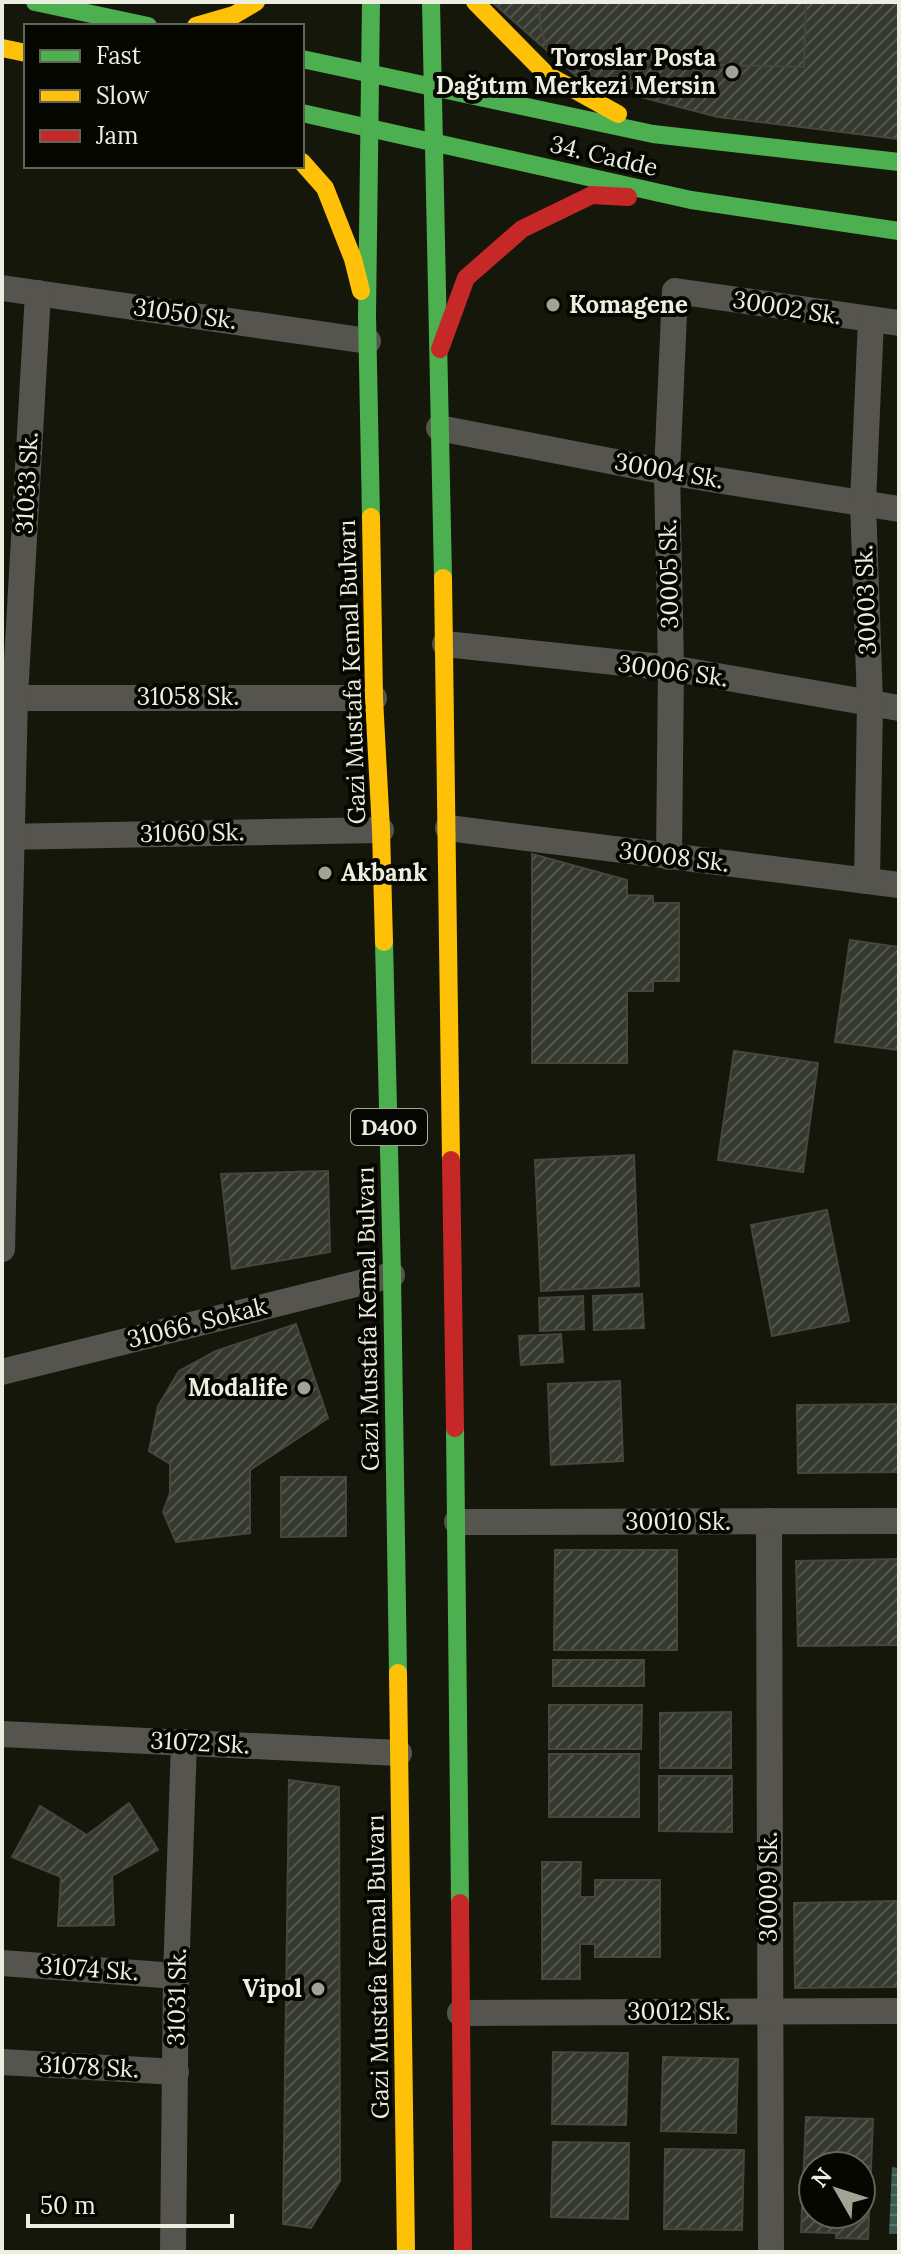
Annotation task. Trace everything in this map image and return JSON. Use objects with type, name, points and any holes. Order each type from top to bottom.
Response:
[{"type":"main road","points":[[35,2],[139,24]]},
{"type":"main road","points":[[203,24],[234,15],[256,2]]},
{"type":"main road","name":"Gazi Mustafa Kemal Bulvarı","points":[[371,2],[367,315],[374,698],[381,830],[392,1275],[406,2252]]},
{"type":"main road","name":"D400","points":[[431,2],[448,828],[463,2252]]},
{"type":"main road","points":[[475,2],[546,74],[653,134]]},
{"type":"main road","points":[[2,48],[24,53]]},
{"type":"main road","name":"34. Cadde","points":[[304,59],[653,134],[899,162]]},
{"type":"main road","name":"34. Cadde","points":[[304,113],[691,200],[899,231]]},
{"type":"main road","points":[[304,164],[325,188],[353,259],[367,315]]},
{"type":"main road","points":[[437,356],[466,278],[522,229],[592,195],[691,200]]},
{"type":"street","name":"31050 Sk.","points":[[2,288],[368,341]]},
{"type":"street","name":"30002 Sk.","points":[[675,291],[899,323]]},
{"type":"street","name":"30005 Sk.","points":[[669,857],[671,668],[667,472],[675,291]]},
{"type":"street","name":"31033 Sk.","points":[[2,1249],[8,697],[38,293]]},
{"type":"street","name":"30003 Sk.","points":[[867,881],[870,703],[863,502],[871,320]]},
{"type":"street","name":"30004 Sk.","points":[[439,428],[667,472],[899,509]]},
{"type":"street","name":"30006 Sk.","points":[[445,644],[671,668],[899,708]]},
{"type":"street","name":"31058 Sk.","points":[[8,697],[374,698]]},
{"type":"street","name":"30008 Sk.","points":[[448,828],[899,885]]},
{"type":"street","name":"31060 Sk.","points":[[6,837],[381,830]]},
{"type":"street","name":"31066. Sokak","points":[[2,1372],[392,1275]]},
{"type":"street","name":"30009 Sk.","points":[[769,1521],[771,2252]]},
{"type":"street","name":"30010 Sk.","points":[[457,1522],[899,1521]]},
{"type":"street","name":"31072 Sk.","points":[[2,1734],[399,1753]]},
{"type":"street","name":"31031 Sk.","points":[[173,2252],[176,1976],[184,1742]]},
{"type":"street","name":"31074 Sk.","points":[[2,1963],[176,1976]]},
{"type":"street","name":"30012 Sk.","points":[[460,2013],[899,2011]]},
{"type":"street","name":"31078 Sk.","points":[[2,2062],[176,2072]]},
{"type":"water","points":[[892,2167],[899,2168],[899,2234],[889,2234]]},
{"type":"building","name":"Toroslar Posta Dağıtım Merkezi Mersin","points":[[492,2],[899,2],[899,139],[718,117],[583,82]]},
{"type":"building","name":"Toroslar Posta Dağıtım Merkezi Mersin","points":[[539,2],[806,2],[804,67],[556,61],[540,25]]},
{"type":"building","points":[[532,854],[627,880],[627,895],[653,896],[653,903],[679,903],[679,981],[653,981],[653,991],[627,991],[627,1063],[532,1063]]},
{"type":"building","points":[[850,940],[899,947],[899,1050],[835,1042]]},
{"type":"building","points":[[734,1051],[818,1063],[803,1172],[718,1160]]},
{"type":"building","points":[[634,1155],[639,1286],[541,1291],[535,1160]]},
{"type":"building","points":[[328,1171],[330,1252],[232,1269],[221,1174]]},
{"type":"building","points":[[827,1210],[849,1321],[772,1336],[751,1225]]},
{"type":"building","points":[[642,1294],[644,1328],[594,1330],[593,1296]]},
{"type":"building","points":[[583,1296],[584,1329],[540,1331],[539,1298]]},
{"type":"building","points":[[296,1324],[328,1418],[250,1470],[250,1533],[176,1542],[163,1512],[170,1493],[170,1464],[149,1451],[158,1406],[179,1371],[216,1351]]},
{"type":"building","points":[[561,1334],[563,1362],[521,1365],[519,1336]]},
{"type":"building","points":[[620,1381],[623,1461],[551,1465],[548,1384]]},
{"type":"building","points":[[899,1404],[899,1472],[798,1473],[797,1405]]},
{"type":"building","points":[[281,1477],[346,1477],[346,1536],[281,1537]]},
{"type":"building","points":[[555,1550],[677,1550],[677,1650],[554,1650]]},
{"type":"building","points":[[899,1559],[899,1645],[798,1646],[796,1561]]},
{"type":"building","points":[[553,1660],[644,1660],[644,1686],[553,1686]]},
{"type":"building","points":[[549,1705],[642,1705],[641,1749],[549,1749]]},
{"type":"building","points":[[731,1712],[731,1768],[660,1768],[660,1713]]},
{"type":"building","points":[[549,1754],[639,1754],[639,1817],[549,1817]]},
{"type":"building","points":[[659,1776],[732,1776],[732,1832],[659,1831]]},
{"type":"building","points":[[289,1780],[339,1787],[340,2181],[311,2228],[283,2224]]},
{"type":"building","points":[[129,1803],[158,1850],[112,1876],[114,1925],[58,1926],[61,1877],[12,1857],[40,1806],[87,1835]]},
{"type":"building","points":[[542,1862],[581,1862],[580,1897],[595,1897],[595,1880],[660,1880],[660,1957],[595,1957],[595,1944],[580,1944],[580,1979],[542,1979]]},
{"type":"building","points":[[897,1901],[898,1987],[795,1988],[794,1903]]},
{"type":"building","points":[[553,2052],[628,2053],[626,2125],[552,2124]]},
{"type":"building","points":[[663,2057],[738,2059],[736,2133],[661,2131]]},
{"type":"building","points":[[806,2117],[873,2119],[872,2150],[805,2150]]},
{"type":"building","points":[[553,2142],[629,2143],[628,2219],[551,2217]]},
{"type":"building","points":[[665,2149],[744,2150],[742,2230],[664,2229]]},
{"type":"building","points":[[801,2230],[868,2230],[868,2239],[836,2238],[836,2233]]},
{"type":"traffic: fast","points":[[35,2],[139,24]]},
{"type":"traffic: fast","points":[[371,2],[367,315],[371,517]]},
{"type":"traffic: fast","points":[[431,2],[443,578]]},
{"type":"traffic: fast","points":[[304,59],[653,134],[899,162]]},
{"type":"traffic: fast","points":[[304,113],[691,200],[899,231]]},
{"type":"traffic: fast","points":[[384,942],[398,1673]]},
{"type":"traffic: fast","points":[[455,1428],[460,1903]]},
{"type":"traffic: slow","points":[[203,24],[234,15],[256,2]]},
{"type":"traffic: slow","points":[[475,2],[546,74],[618,114]]},
{"type":"traffic: slow","points":[[2,48],[24,53]]},
{"type":"traffic: slow","points":[[304,164],[325,188],[353,259],[361,291]]},
{"type":"traffic: slow","points":[[371,517],[374,698],[384,942]]},
{"type":"traffic: slow","points":[[443,578],[451,1160]]},
{"type":"traffic: slow","points":[[398,1673],[406,2252]]},
{"type":"traffic: jam","points":[[440,349],[466,278],[522,229],[592,195],[628,197]]},
{"type":"traffic: jam","points":[[451,1160],[455,1428]]},
{"type":"traffic: jam","points":[[460,1903],[463,2252]]},
{"type":"place","name":"Toroslar Posta Dağıtım Merkezi Mersin","points":[[732,72]]},
{"type":"place","name":"Komagene","points":[[553,305]]},
{"type":"place","name":"Akbank","points":[[325,873]]},
{"type":"place","name":"Modalife","points":[[304,1388]]},
{"type":"place","name":"Vipol","points":[[318,1989]]}]
